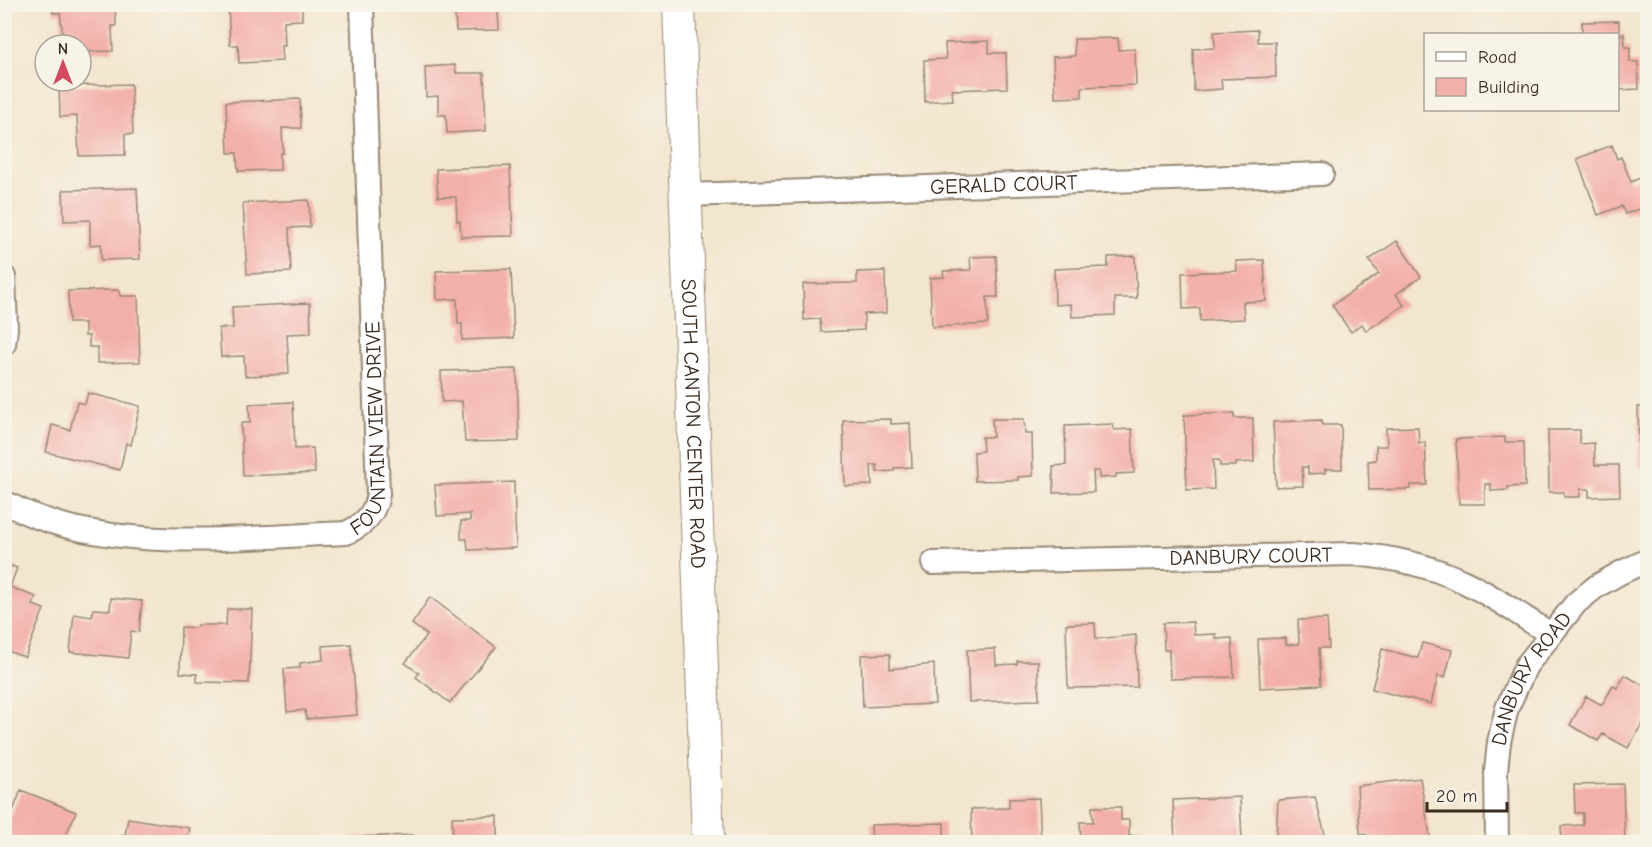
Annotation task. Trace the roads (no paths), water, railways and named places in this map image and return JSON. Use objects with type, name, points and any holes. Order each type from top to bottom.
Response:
[{"type":"main road","name":"SOUTH CANTON CENTER ROAD","points":[[679,4],[708,843]]},
{"type":"street","name":"FOUNTAIN VIEW DRIVE","points":[[4,502],[52,521],[85,530],[151,539],[346,533],[359,527],[370,517],[378,494],[362,4]]},
{"type":"street","name":"GERALD COURT","points":[[686,195],[1322,174]]},
{"type":"street","points":[[4,277],[6,329],[4,344]]},
{"type":"street","name":"DANBURY COURT","points":[[933,563],[1353,554],[1382,556],[1427,567],[1462,580],[1551,634]]},
{"type":"street","name":"DANBURY ROAD","points":[[1497,843],[1496,771],[1499,742],[1507,708],[1526,666],[1576,603],[1597,586],[1647,560]]}]
